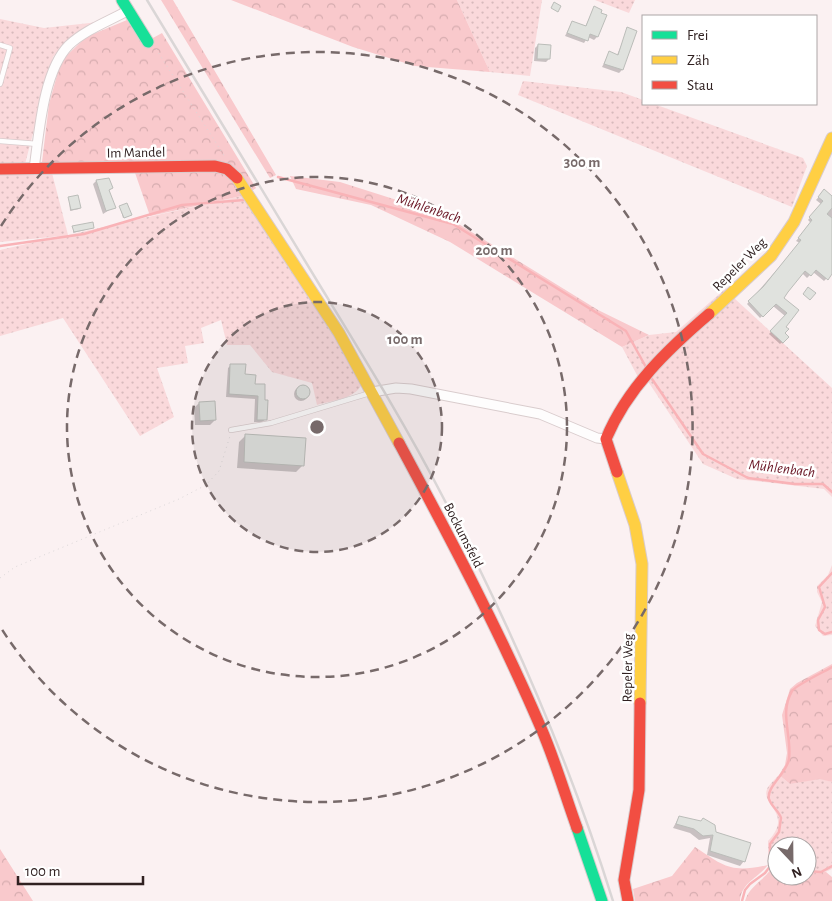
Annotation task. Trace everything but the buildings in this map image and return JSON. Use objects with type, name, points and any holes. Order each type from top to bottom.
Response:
[{"type":"street","points":[[122,0],[148,42]]},
{"type":"street","points":[[34,169],[44,102],[58,59],[69,45],[84,33],[129,10]]},
{"type":"street","name":"Repeler Weg","points":[[628,901],[624,880],[639,790],[642,571],[635,525],[606,439],[615,416],[665,352],[731,295],[771,256],[794,222],[832,138]]},
{"type":"street","name":"Im Mandel","points":[[0,169],[215,166],[227,169],[238,177],[255,205]]},
{"type":"street","name":"Bockumsfeld","points":[[255,205],[339,333],[372,392],[504,646],[542,730],[602,901]]},
{"type":"street","points":[[372,392],[396,388],[412,389],[540,414],[590,435],[606,439]]},
{"type":"lane","points":[[0,45],[10,48],[0,84]]},
{"type":"lane","points":[[0,142],[38,144]]},
{"type":"lane","points":[[231,430],[271,423],[372,392]]},
{"type":"path","points":[[148,42],[152,44],[227,160]]},
{"type":"path","points":[[0,578],[15,567],[179,499],[206,485],[219,471],[231,430]]},
{"type":"shaded area","points":[[457,0],[542,0],[530,76],[490,72]]},
{"type":"shaded area","points":[[595,0],[635,0],[629,13]]},
{"type":"shaded area","points":[[0,19],[44,28],[99,22],[82,29],[66,41],[53,57],[25,164],[0,164]]},
{"type":"shaded area","points":[[523,81],[621,92],[642,100],[642,105],[657,105],[803,158],[807,166],[792,207],[518,95]]},
{"type":"shaded area","points":[[0,172],[52,173],[68,235],[246,195],[363,381],[360,387],[356,392],[344,398],[317,405],[312,383],[272,372],[250,345],[227,345],[221,320],[201,328],[204,343],[185,346],[188,363],[157,368],[174,417],[140,436],[63,318],[0,336],[0,250],[61,236],[0,242]]},
{"type":"shaded area","points":[[726,288],[729,292],[647,365],[652,374],[669,353],[734,298],[832,388],[832,497],[824,489],[737,479],[703,464],[647,380],[638,377],[622,347],[649,335],[676,332]]},
{"type":"shaded area","points":[[832,565],[832,635],[823,636],[815,626],[822,602],[817,592],[817,586],[828,575]]},
{"type":"shaded area","points":[[779,775],[790,784],[820,778],[832,782],[832,869],[817,874],[817,836],[772,836],[778,823],[777,816],[766,794],[768,787]]},
{"type":"green space","points":[[161,0],[173,0],[276,175],[270,178]]},
{"type":"green space","points":[[231,0],[457,0],[490,72],[415,66],[353,47]]},
{"type":"green space","points":[[127,20],[142,44],[162,33],[256,188],[246,195],[150,216],[133,167],[85,162],[42,162],[49,104],[61,61],[86,37]]},
{"type":"green space","points":[[290,176],[340,182],[444,215],[598,310],[649,335],[622,347],[450,242],[371,205],[296,189]]},
{"type":"green space","points":[[832,664],[832,782],[820,779],[790,784],[779,775],[785,765],[787,753],[782,715],[790,689],[797,683]]},
{"type":"green space","points":[[695,847],[722,864],[729,866],[745,868],[767,865],[743,890],[740,901],[635,901],[633,889],[672,876]]},
{"type":"green space","points":[[0,849],[33,901],[0,901]]},
{"type":"green space","points":[[817,872],[826,872],[832,877],[832,901],[745,901],[751,890],[767,874],[767,886],[817,886]]},
{"type":"waterway","name":"Mühlenbach","points":[[278,177],[453,224],[626,331],[647,369]]},
{"type":"waterway","name":"Mühlenbach","points":[[0,246],[84,234],[182,205],[244,200]]},
{"type":"waterway","name":"Mühlenbach","points":[[652,379],[703,454],[748,478],[795,484],[823,484],[832,492]]},
{"type":"waterway","points":[[832,573],[819,587],[825,607],[818,620],[819,630],[825,634],[832,632]]},
{"type":"waterway","points":[[742,901],[745,890],[765,873],[771,865],[770,844],[779,832],[781,818],[770,802],[769,794],[789,759],[786,716],[788,699],[795,688],[832,667]]},
{"type":"waterway","points":[[817,872],[821,872],[832,866]]},
{"type":"railway","points":[[147,0],[384,392],[470,549],[516,647],[559,748],[613,901]]},
{"type":"traffic: fast","points":[[122,0],[148,42]]},
{"type":"traffic: fast","points":[[577,828],[602,901]]},
{"type":"traffic: slow","points":[[709,314],[771,256],[794,222],[832,138]]},
{"type":"traffic: slow","points":[[237,178],[339,333],[399,443]]},
{"type":"traffic: slow","points":[[617,472],[635,525],[642,564],[640,703]]},
{"type":"traffic: jam","points":[[0,169],[215,166],[227,169],[237,178]]},
{"type":"traffic: jam","points":[[617,472],[606,439],[615,420],[625,403],[650,370],[709,314]]},
{"type":"traffic: jam","points":[[399,443],[473,584],[525,691],[551,752],[577,828]]},
{"type":"traffic: jam","points":[[628,901],[624,880],[639,790],[640,703]]}]
